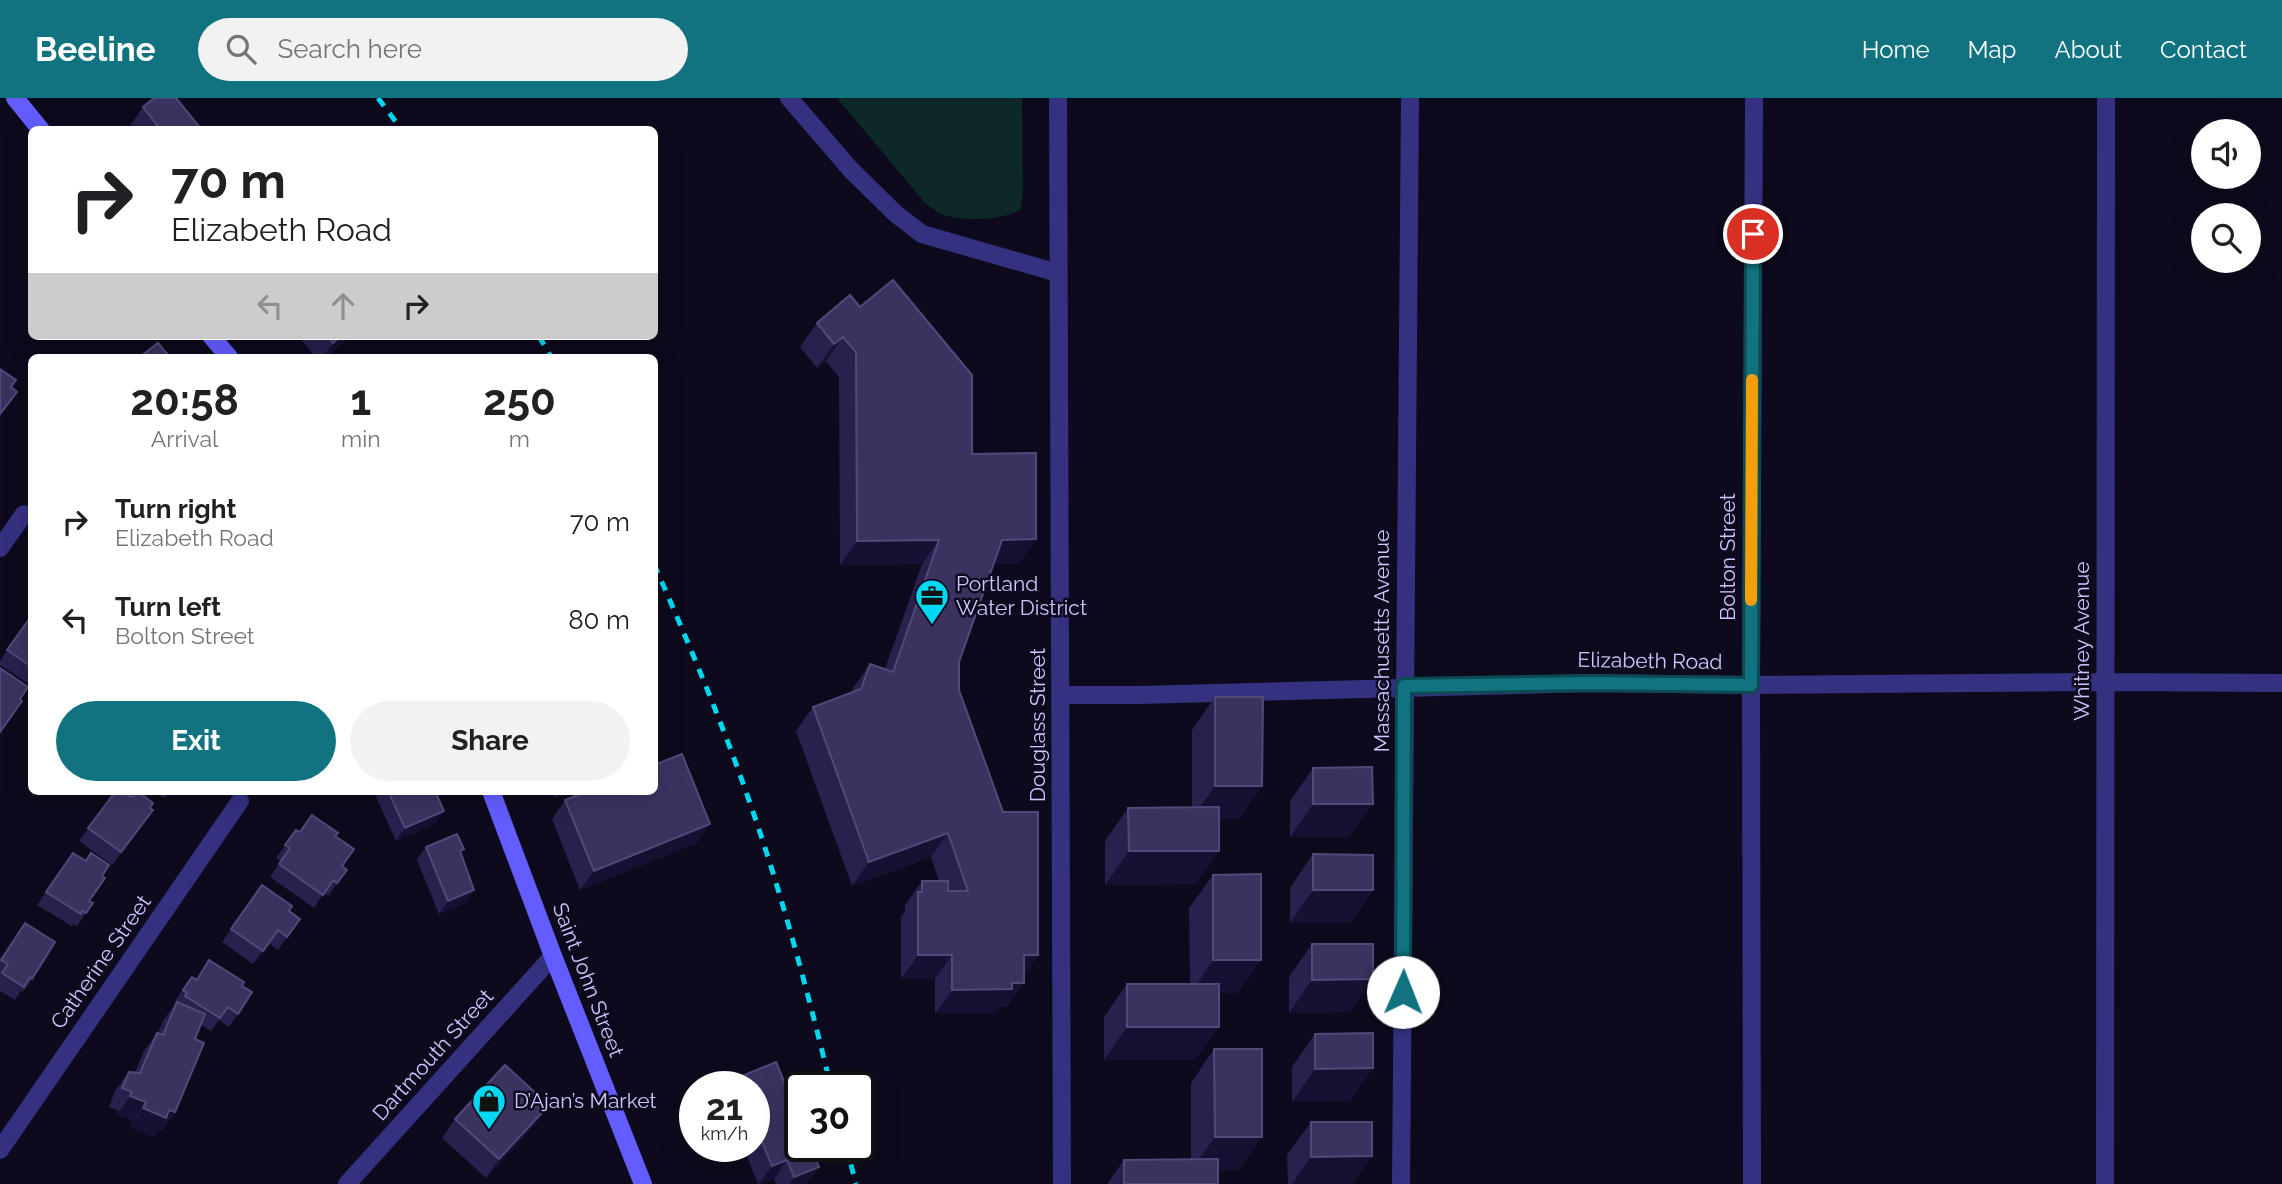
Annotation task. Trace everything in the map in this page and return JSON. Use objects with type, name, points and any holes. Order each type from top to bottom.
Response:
[{"type":"main road","points":[[15,98],[38,126]]},
{"type":"main road","points":[[214,340],[226,354]]},
{"type":"main road","name":"Saint John Street","points":[[493,795],[643,1184]]},
{"type":"street","points":[[789,98],[851,170],[896,214],[922,234],[1058,273]]},
{"type":"street","name":"Douglass Street","points":[[1058,98],[1062,1184]]},
{"type":"street","name":"Massachusetts Avenue","points":[[1401,1184],[1410,98]]},
{"type":"street","name":"Bolton Street","points":[[1752,1184],[1754,98]]},
{"type":"street","name":"Whitney Avenue","points":[[2105,1184],[2106,98]]},
{"type":"street","points":[[0,548],[24,514]]},
{"type":"street","name":"Elizabeth Road","points":[[1060,695],[1591,683],[2282,683]]},
{"type":"street","name":"Catherine Street","points":[[0,1150],[240,801]]},
{"type":"street","name":"Dartmouth Street","points":[[347,1184],[553,956]]},
{"type":"green space","points":[[837,98],[1022,98],[1023,192],[1020,210],[993,218],[972,219],[953,217],[936,211],[925,203]]},
{"type":"building","points":[[154,98],[176,98],[199,126],[158,126],[143,107]]},
{"type":"building","name":"Portland Water District","points":[[893,280],[972,375],[972,454],[1036,453],[1036,539],[1002,540],[959,662],[959,690],[1003,812],[1038,812],[1038,955],[1024,955],[1024,983],[1012,983],[1012,989],[952,990],[952,955],[918,955],[918,892],[922,892],[922,881],[948,881],[948,891],[968,891],[948,833],[869,862],[813,707],[861,689],[870,664],[893,672],[939,540],[857,541],[856,352],[843,337],[834,344],[817,323],[850,295],[860,307]]},
{"type":"building","points":[[158,343],[167,354],[144,354]]},
{"type":"building","points":[[0,369],[16,380],[11,387],[17,392],[0,414]]},
{"type":"building","points":[[28,621],[28,664],[7,650]]},
{"type":"building","points":[[0,668],[28,687],[20,699],[22,701],[0,732]]},
{"type":"building","points":[[1215,697],[1263,697],[1262,786],[1215,786]]},
{"type":"building","points":[[682,754],[710,824],[594,871],[565,800],[578,795],[658,795],[658,763]]},
{"type":"building","points":[[1372,767],[1373,804],[1313,804],[1313,768]]},
{"type":"building","points":[[113,795],[142,795],[153,803],[150,808],[153,810],[121,852],[88,828]]},
{"type":"building","points":[[390,795],[437,795],[444,811],[405,828]]},
{"type":"building","points":[[1219,807],[1219,851],[1129,851],[1128,808]]},
{"type":"building","points":[[312,815],[338,833],[335,836],[354,849],[342,866],[347,870],[337,883],[333,880],[323,895],[279,864],[290,848],[285,845],[296,830],[300,832]]},
{"type":"building","points":[[457,834],[464,849],[460,851],[474,890],[448,901],[426,847]]},
{"type":"building","points":[[73,853],[86,861],[91,853],[109,865],[102,876],[105,878],[89,901],[93,903],[86,913],[82,911],[81,914],[46,892]]},
{"type":"building","points":[[1313,854],[1373,855],[1373,890],[1313,890]]},
{"type":"building","points":[[1261,874],[1261,960],[1213,960],[1213,875]]},
{"type":"building","points":[[262,885],[292,906],[289,911],[300,919],[287,937],[278,930],[263,951],[231,929]]},
{"type":"building","points":[[25,923],[55,942],[24,987],[2,973],[8,964],[1,960]]},
{"type":"building","points":[[1312,944],[1373,944],[1373,979],[1312,980]]},
{"type":"building","points":[[209,960],[244,982],[242,986],[252,992],[238,1014],[228,1007],[220,1018],[185,996],[187,993],[183,990],[192,977],[197,980]]},
{"type":"building","points":[[1127,984],[1219,984],[1219,1027],[1127,1027]]},
{"type":"building","points":[[177,1002],[205,1014],[195,1039],[204,1043],[175,1112],[169,1110],[166,1118],[143,1108],[146,1102],[130,1096],[132,1092],[122,1088],[129,1072],[140,1073],[157,1033],[163,1035]]},
{"type":"building","points":[[1373,1033],[1373,1068],[1315,1069],[1315,1034]]},
{"type":"building","points":[[1214,1049],[1262,1049],[1262,1137],[1215,1137]]},
{"type":"building","points":[[776,1062],[784,1081],[784,1161],[772,1166],[770,1071],[754,1071]]},
{"type":"building","name":"D’Ajan’s Market","points":[[505,1065],[549,1105],[499,1159],[455,1119]]},
{"type":"building","points":[[1311,1122],[1372,1122],[1372,1156],[1311,1157]]},
{"type":"building","points":[[1218,1159],[1218,1184],[1124,1184],[1124,1160]]},
{"type":"building","points":[[788,1162],[817,1162],[819,1167],[794,1177]]},
{"type":"railway","points":[[378,98],[399,126]]},
{"type":"railway","points":[[541,340],[549,354]]},
{"type":"railway","points":[[658,573],[705,684],[751,806],[774,876],[827,1071]]},
{"type":"railway","points":[[850,1162],[856,1184]]},
{"type":"slow traffic","points":[[1751,600],[1752,380]]},
{"type":"place","name":"Portland Water District","points":[[932,626]]},
{"type":"place","name":"D’Ajan’s Market","points":[[489,1131]]},
{"type":"route","points":[[1403,992],[1404,686],[1591,683],[1751,685],[1753,234]]}]
